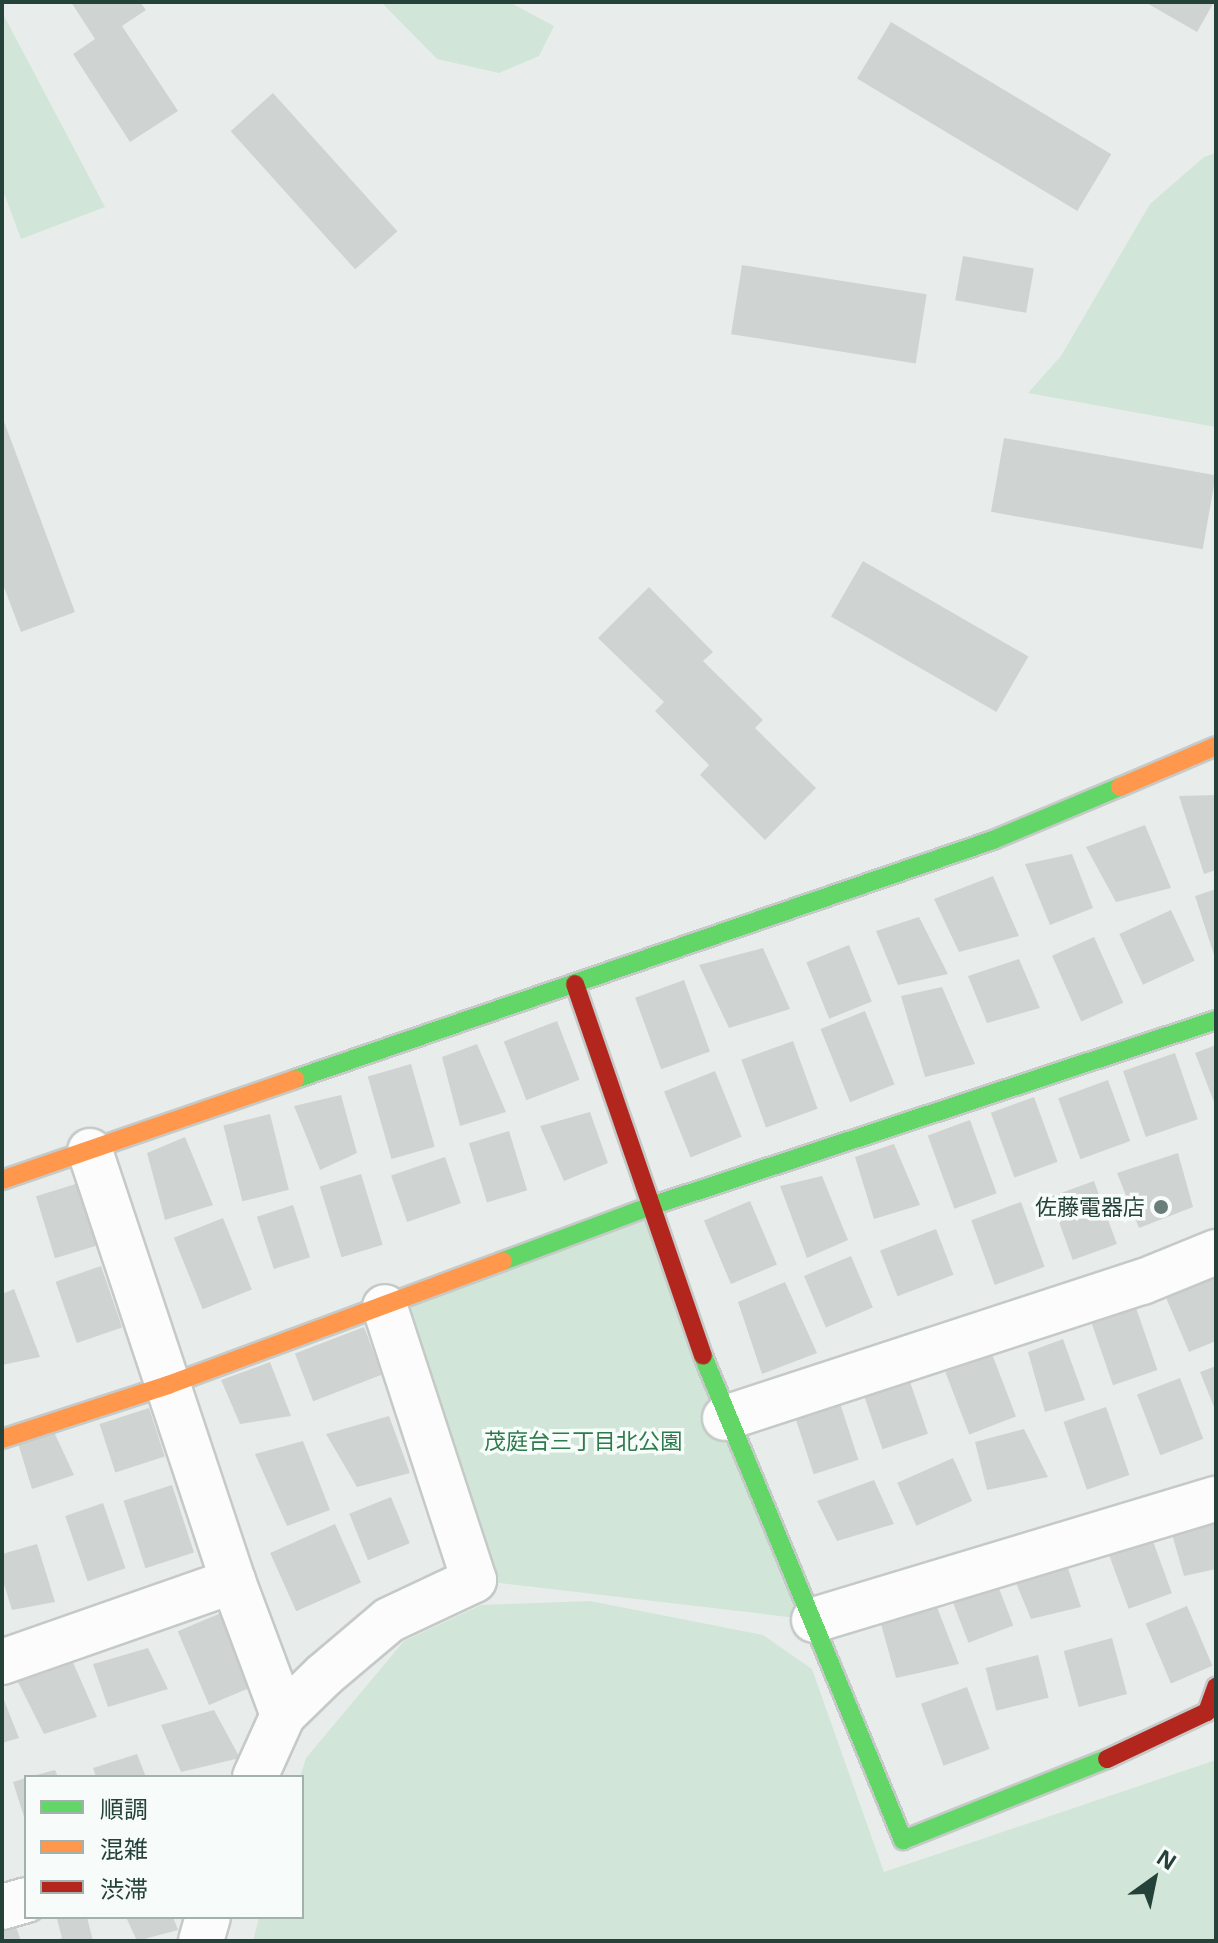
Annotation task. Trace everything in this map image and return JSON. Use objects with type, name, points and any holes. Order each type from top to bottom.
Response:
[{"type":"street","points":[[2,1180],[993,840],[1216,746]]},
{"type":"street","points":[[575,984],[648,1207],[725,1418],[814,1620],[903,1840],[1141,1746],[1207,1712],[1216,1687]]},
{"type":"street","points":[[2,1439],[168,1385],[648,1207],[1066,1073],[1216,1020]]},
{"type":"street","points":[[90,1151],[233,1581],[283,1715]]},
{"type":"street","points":[[725,1418],[1142,1282],[1216,1252]]},
{"type":"street","points":[[256,1775],[283,1715],[389,1620],[474,1580],[385,1307]]},
{"type":"street","points":[[814,1620],[1216,1499]]},
{"type":"street","points":[[2,1662],[233,1581]]},
{"type":"street","points":[[2,1907],[24,1901]]},
{"type":"street","points":[[201,1941],[207,1919]]},
{"type":"green space","points":[[381,2],[509,2],[554,26],[539,56],[499,73],[437,59]]},
{"type":"green space","points":[[2,12],[105,207],[21,239],[2,188]]},
{"type":"green space","points":[[1216,153],[1216,427],[1028,393],[1061,356],[1150,204],[1204,157]]},
{"type":"green space","name":"茂庭台三丁目北公園","points":[[648,1207],[814,1620],[474,1580],[385,1307]]},
{"type":"green space","points":[[590,1601],[763,1635],[812,1669],[884,1872],[1216,1760],[1216,1941],[253,1941],[258,1919],[304,1919],[304,1775],[301,1775],[306,1758],[404,1641],[481,1605]]},
{"type":"building","points":[[71,2],[140,2],[146,10],[122,26],[178,111],[130,142],[73,54],[95,39]]},
{"type":"building","points":[[1145,2],[1214,2],[1197,32]]},
{"type":"building","points":[[891,22],[1111,154],[1077,211],[857,79]]},
{"type":"building","points":[[273,93],[397,231],[355,269],[231,131]]},
{"type":"building","points":[[963,256],[1034,269],[1026,313],[955,300]]},
{"type":"building","points":[[742,265],[927,294],[916,363],[731,334]]},
{"type":"building","points":[[2,416],[75,612],[21,632],[2,582]]},
{"type":"building","points":[[1004,438],[1216,475],[1203,549],[991,512]]},
{"type":"building","points":[[863,561],[1028,656],[996,712],[831,616]]},
{"type":"building","points":[[649,587],[713,652],[703,661],[763,720],[755,728],[816,788],[765,840],[700,775],[709,765],[655,711],[664,702],[598,638]]},
{"type":"building","points":[[1216,795],[1216,870],[1204,874],[1179,796]]},
{"type":"building","points":[[1145,825],[1171,888],[1116,902],[1086,847]]},
{"type":"building","points":[[1072,854],[1093,908],[1050,925],[1025,864]]},
{"type":"building","points":[[993,876],[1019,936],[959,952],[934,899]]},
{"type":"building","points":[[1216,889],[1216,958],[1215,958],[1195,896]]},
{"type":"building","points":[[1171,910],[1195,961],[1143,985],[1119,934]]},
{"type":"building","points":[[919,917],[948,974],[898,985],[876,931]]},
{"type":"building","points":[[1094,937],[1123,1003],[1081,1021],[1052,956]]},
{"type":"building","points":[[849,945],[872,1002],[829,1019],[806,962]]},
{"type":"building","points":[[763,948],[790,1009],[729,1028],[699,965]]},
{"type":"building","points":[[1019,959],[1040,1008],[987,1023],[968,976]]},
{"type":"building","points":[[684,980],[710,1051],[661,1069],[635,998]]},
{"type":"building","points":[[942,987],[975,1064],[925,1077],[901,996]]},
{"type":"building","points":[[865,1011],[895,1084],[850,1102],[820,1029]]},
{"type":"building","points":[[557,1021],[580,1080],[526,1100],[504,1041]]},
{"type":"building","points":[[793,1041],[818,1109],[766,1127],[741,1060]]},
{"type":"building","points":[[477,1044],[506,1112],[460,1126],[442,1057]]},
{"type":"building","points":[[1216,1045],[1216,1107],[1195,1053]]},
{"type":"building","points":[[1175,1053],[1198,1119],[1146,1137],[1123,1071]]},
{"type":"building","points":[[411,1064],[435,1147],[391,1159],[368,1076]]},
{"type":"building","points":[[715,1071],[742,1137],[691,1157],[664,1092]]},
{"type":"building","points":[[1108,1080],[1130,1141],[1080,1159],[1058,1098]]},
{"type":"building","points":[[341,1095],[357,1153],[320,1170],[294,1106]]},
{"type":"building","points":[[1034,1097],[1058,1162],[1014,1178],[991,1113]]},
{"type":"building","points":[[590,1112],[608,1163],[564,1181],[540,1126]]},
{"type":"building","points":[[270,1114],[289,1190],[242,1201],[223,1126]]},
{"type":"building","points":[[970,1120],[997,1193],[954,1209],[928,1135]]},
{"type":"building","points":[[509,1131],[527,1190],[487,1203],[469,1143]]},
{"type":"building","points":[[185,1137],[213,1205],[165,1220],[147,1153]]},
{"type":"building","points":[[894,1144],[920,1205],[874,1219],[855,1157]]},
{"type":"building","points":[[1178,1153],[1193,1207],[1139,1228],[1117,1173]]},
{"type":"building","points":[[445,1157],[461,1203],[407,1222],[391,1176]]},
{"type":"building","points":[[361,1174],[383,1245],[342,1257],[320,1187]]},
{"type":"building","points":[[822,1176],[848,1240],[807,1258],[780,1186]]},
{"type":"building","points":[[1094,1181],[1117,1244],[1073,1260],[1050,1197]]},
{"type":"building","points":[[79,1183],[98,1245],[55,1258],[36,1196]]},
{"type":"building","points":[[750,1201],[777,1265],[731,1284],[704,1221]]},
{"type":"building","points":[[1021,1202],[1045,1267],[995,1285],[971,1220]]},
{"type":"building","points":[[293,1205],[310,1257],[274,1269],[257,1217]]},
{"type":"building","points":[[223,1218],[252,1289],[203,1309],[174,1238]]},
{"type":"building","points":[[936,1229],[954,1275],[898,1296],[880,1251]]},
{"type":"building","points":[[851,1256],[873,1308],[826,1327],[804,1276]]},
{"type":"building","points":[[101,1266],[122,1327],[77,1343],[56,1282]]},
{"type":"building","points":[[1216,1274],[1216,1341],[1189,1352],[1164,1293]]},
{"type":"building","points":[[785,1282],[817,1353],[762,1374],[738,1302]]},
{"type":"building","points":[[14,1289],[40,1357],[2,1365],[2,1294]]},
{"type":"building","points":[[1133,1299],[1157,1370],[1113,1385],[1089,1314]]},
{"type":"building","points":[[364,1327],[382,1375],[313,1401],[295,1354]]},
{"type":"building","points":[[1063,1339],[1085,1400],[1045,1412],[1028,1352]]},
{"type":"building","points":[[992,1354],[1016,1417],[969,1434],[945,1372]]},
{"type":"building","points":[[270,1362],[291,1416],[240,1424],[221,1380]]},
{"type":"building","points":[[1216,1366],[1216,1412],[1200,1372]]},
{"type":"building","points":[[908,1376],[928,1434],[882,1449],[863,1392]]},
{"type":"building","points":[[1180,1378],[1203,1439],[1160,1455],[1137,1394]]},
{"type":"building","points":[[838,1397],[858,1460],[814,1474],[793,1412]]},
{"type":"building","points":[[1106,1407],[1129,1475],[1087,1490],[1063,1422]]},
{"type":"building","points":[[149,1408],[165,1457],[115,1473],[100,1424]]},
{"type":"building","points":[[389,1416],[410,1473],[357,1487],[326,1434]]},
{"type":"building","points":[[1024,1429],[1048,1477],[987,1490],[975,1442]]},
{"type":"building","points":[[54,1432],[74,1475],[32,1489],[18,1443]]},
{"type":"building","points":[[303,1441],[330,1510],[287,1526],[255,1454]]},
{"type":"building","points":[[953,1458],[972,1501],[916,1526],[897,1483]]},
{"type":"building","points":[[874,1480],[894,1524],[837,1541],[817,1501]]},
{"type":"building","points":[[172,1485],[194,1553],[145,1568],[123,1501]]},
{"type":"building","points":[[391,1497],[410,1543],[368,1560],[349,1514]]},
{"type":"building","points":[[103,1503],[125,1568],[88,1581],[65,1516]]},
{"type":"building","points":[[1216,1514],[1216,1569],[1184,1576],[1169,1524]]},
{"type":"building","points":[[335,1524],[361,1582],[296,1611],[270,1553]]},
{"type":"building","points":[[1150,1533],[1172,1593],[1129,1609],[1107,1549]]},
{"type":"building","points":[[37,1544],[55,1602],[12,1610],[2,1578],[2,1554]]},
{"type":"building","points":[[1064,1556],[1081,1607],[1031,1619],[1011,1571]]},
{"type":"building","points":[[995,1578],[1013,1626],[968,1643],[950,1595]]},
{"type":"building","points":[[935,1602],[959,1664],[896,1678],[879,1617]]},
{"type":"building","points":[[1187,1606],[1212,1666],[1171,1683],[1146,1624]]},
{"type":"building","points":[[221,1613],[252,1687],[209,1705],[178,1631]]},
{"type":"building","points":[[1112,1638],[1127,1694],[1079,1707],[1064,1651]]},
{"type":"building","points":[[148,1648],[168,1689],[108,1707],[93,1664]]},
{"type":"building","points":[[1038,1655],[1049,1698],[996,1711],[986,1668]]},
{"type":"building","points":[[71,1658],[97,1717],[44,1734],[14,1674]]},
{"type":"building","points":[[967,1687],[990,1749],[944,1766],[921,1704]]},
{"type":"building","points":[[2,1695],[19,1738],[2,1743]]},
{"type":"building","points":[[214,1710],[240,1758],[181,1772],[161,1725]]},
{"type":"building","points":[[137,1754],[145,1775],[95,1775],[93,1768]]},
{"type":"building","points":[[55,1770],[57,1775],[36,1775]]},
{"type":"building","points":[[24,1779],[24,1817],[13,1782]]},
{"type":"building","points":[[57,1919],[88,1919],[93,1941],[55,1941],[62,1938]]},
{"type":"building","points":[[127,1919],[174,1919],[178,1930],[137,1941]]},
{"type":"building","points":[[15,1924],[21,1941],[2,1941],[2,1928]]},
{"type":"traffic: fast","points":[[295,1079],[993,840],[1120,787]]},
{"type":"traffic: fast","points":[[503,1261],[648,1207],[1216,1020]]},
{"type":"traffic: fast","points":[[703,1356],[903,1840],[1107,1759]]},
{"type":"traffic: slow","points":[[1120,787],[1216,746]]},
{"type":"traffic: slow","points":[[2,1180],[295,1079]]},
{"type":"traffic: slow","points":[[2,1439],[168,1385],[503,1261]]},
{"type":"traffic: jam","points":[[575,984],[703,1356]]},
{"type":"traffic: jam","points":[[1107,1759],[1207,1712],[1216,1687]]},
{"type":"place","name":"佐藤電器店","points":[[1161,1207]]}]
